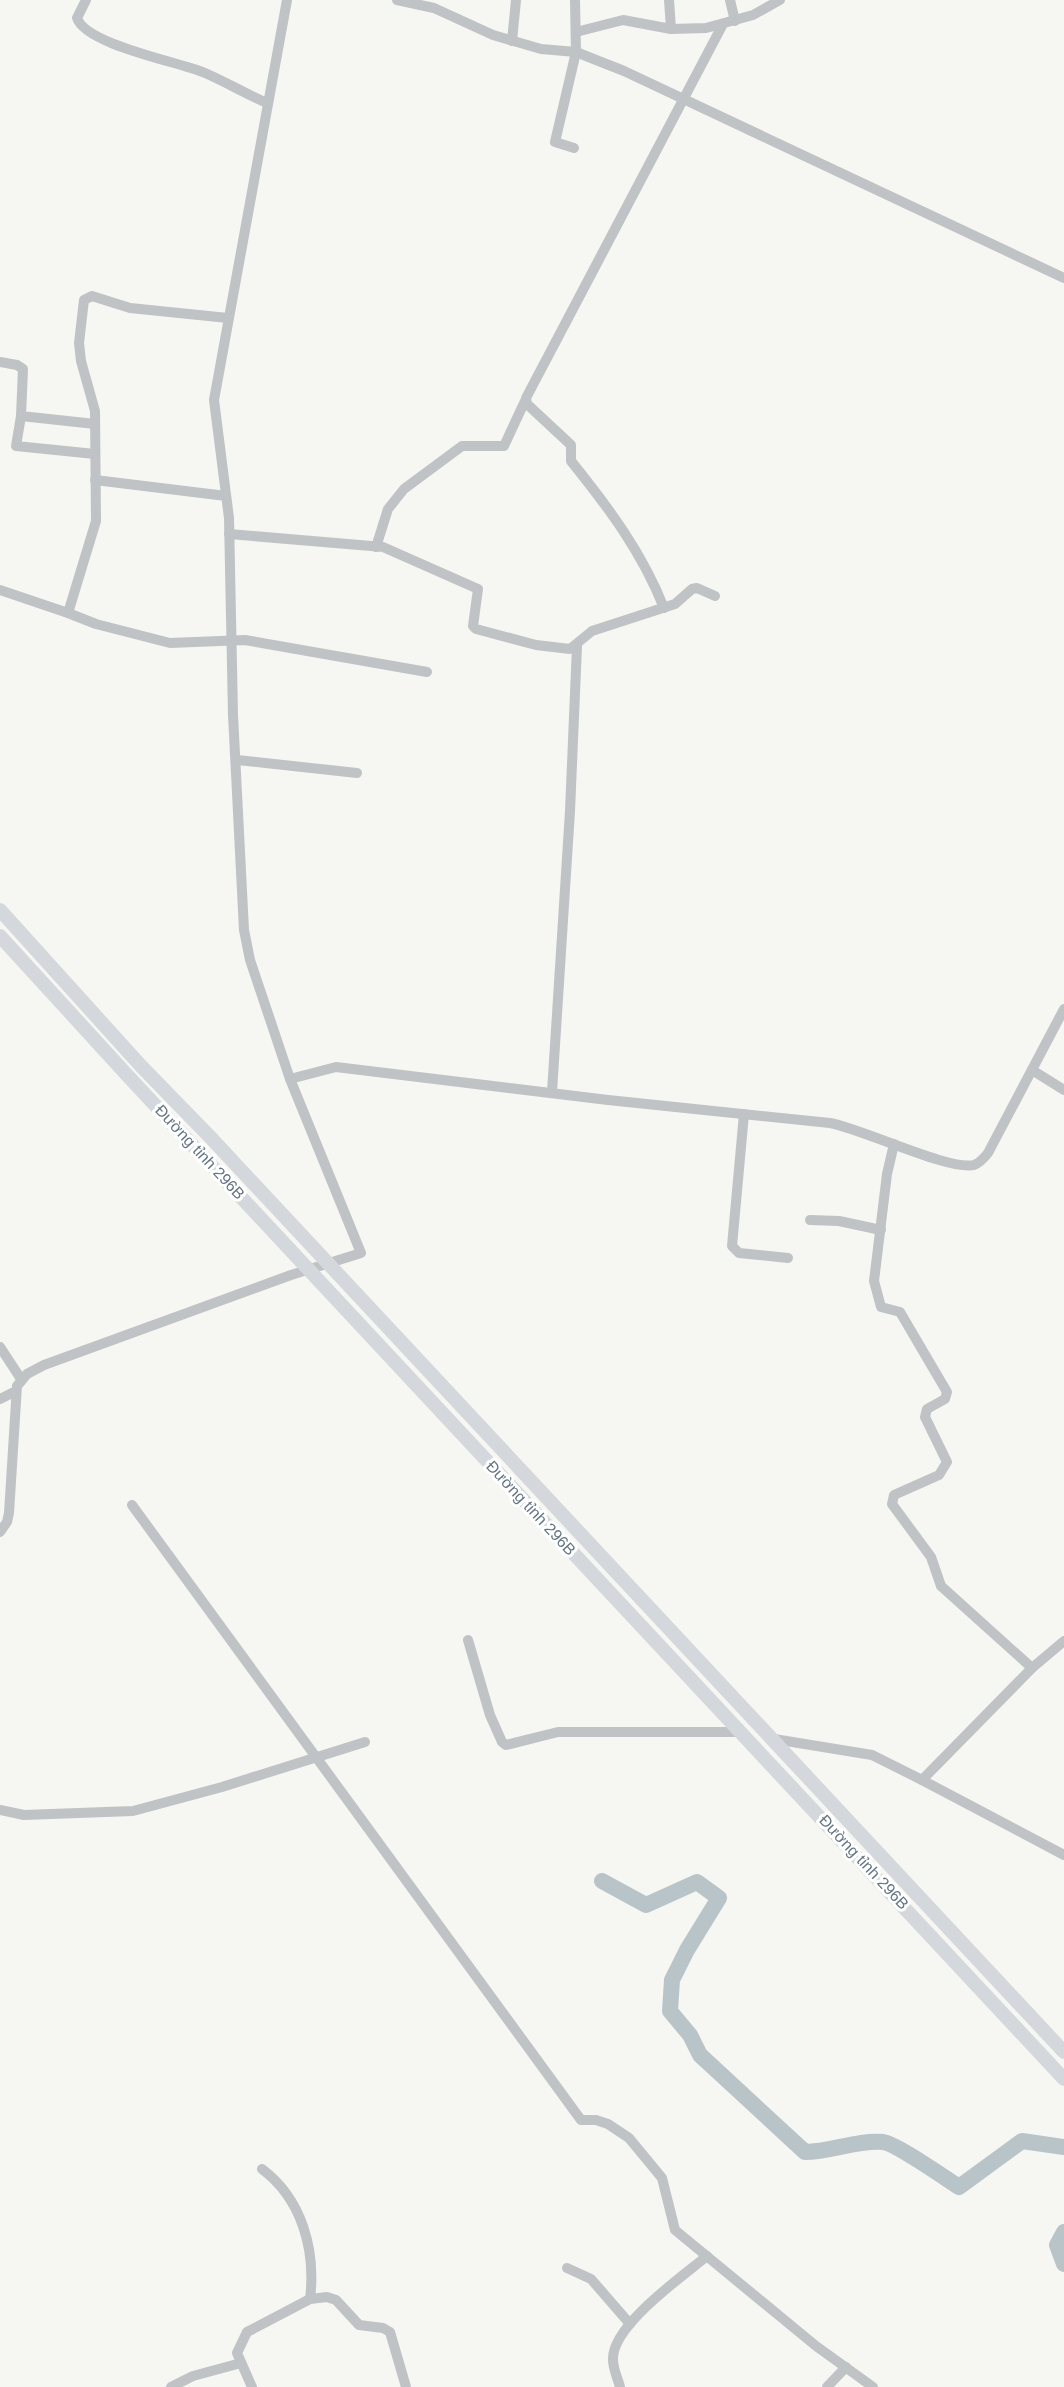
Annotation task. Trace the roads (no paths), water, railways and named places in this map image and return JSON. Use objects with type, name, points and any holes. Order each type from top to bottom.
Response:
[{"type":"main road","name":"Đường tỉnh 296B","points":[[0,910],[141,1066],[774,1739],[1064,2052]]},
{"type":"main road","name":"Đường tỉnh 296B","points":[[0,936],[1064,2079]]},
{"type":"street","points":[[86,0],[77,18],[78,23],[94,33],[144,55],[203,72],[267,103]]},
{"type":"street","points":[[0,1532],[7,1522],[9,1513],[16,1391],[21,1379],[44,1365],[310,1269],[361,1253],[290,1078],[245,945],[231,639],[229,534],[214,400],[286,0]]},
{"type":"street","points":[[397,0],[443,12],[512,41],[541,49],[576,52],[682,99],[1064,278]]},
{"type":"street","points":[[442,0],[443,12]]},
{"type":"street","points":[[512,41],[516,0]]},
{"type":"street","points":[[574,148],[555,142],[576,52],[575,0]]},
{"type":"street","points":[[669,0],[671,29]]},
{"type":"street","points":[[730,0],[735,21]]},
{"type":"street","points":[[576,32],[623,20],[671,29],[691,30],[735,21],[759,12],[780,0]]},
{"type":"street","points":[[376,547],[388,509],[404,489],[462,446],[504,446],[525,401],[723,24]]},
{"type":"street","points":[[68,613],[96,521],[95,411],[81,362],[79,343],[81,312],[88,297],[99,297],[130,308],[228,318]]},
{"type":"street","points":[[0,362],[17,365],[23,369],[21,416],[16,446],[95,454]]},
{"type":"street","points":[[525,401],[571,445],[571,461],[603,500],[631,542],[664,608]]},
{"type":"street","points":[[21,416],[95,424]]},
{"type":"street","points":[[95,480],[226,496]]},
{"type":"street","points":[[229,534],[376,547],[395,551],[414,562],[478,589],[473,626],[476,629],[536,645],[570,650],[592,630],[675,604],[692,589],[697,588],[715,596]]},
{"type":"street","points":[[0,590],[96,624],[170,644],[231,639],[273,644],[427,672]]},
{"type":"street","points":[[552,1092],[570,811],[577,646]]},
{"type":"street","points":[[237,760],[357,773]]},
{"type":"street","points":[[290,1078],[336,1067],[849,1126],[894,1144],[965,1165],[976,1165],[988,1153],[1064,1009]]},
{"type":"street","points":[[1032,1070],[1064,1090]]},
{"type":"street","points":[[744,1114],[732,1246],[739,1253],[788,1258]]},
{"type":"street","points":[[894,1144],[887,1174],[874,1281],[881,1307],[900,1312],[947,1395],[927,1409],[925,1417],[947,1462],[945,1469],[939,1475],[894,1495],[892,1504],[931,1557],[941,1586],[1032,1668]]},
{"type":"street","points":[[810,1220],[839,1221],[880,1230]]},
{"type":"street","points":[[0,1347],[21,1379]]},
{"type":"street","points":[[0,1399],[16,1391]]},
{"type":"street","points":[[132,1505],[581,2120],[596,2120],[608,2124],[629,2138],[643,2152],[662,2178],[675,2230],[808,2339],[873,2387]]},
{"type":"street","points":[[468,1640],[490,1715],[506,1745],[558,1732],[739,1732]]},
{"type":"street","points":[[922,1780],[1032,1668],[1064,1641]]},
{"type":"street","points":[[774,1739],[872,1755],[1064,1855]]},
{"type":"street","points":[[0,1810],[24,1815],[133,1810],[317,1758],[365,1742]]},
{"type":"street","points":[[262,2169],[287,2191],[297,2209],[308,2246],[312,2274],[310,2299]]},
{"type":"street","points":[[620,2387],[613,2360],[615,2346],[630,2324],[707,2256]]},
{"type":"street","points":[[567,2268],[591,2279],[630,2324]]},
{"type":"street","points":[[252,2387],[237,2353],[247,2332],[310,2299],[327,2297],[336,2300],[359,2325],[387,2330],[406,2387]]},
{"type":"street","points":[[171,2387],[193,2376],[241,2363]]},
{"type":"street","points":[[827,2387],[846,2367]]},
{"type":"waterway","points":[[602,1881],[646,1905],[697,1882],[719,1898],[687,1950],[672,1980],[670,2011],[690,2035],[700,2055],[805,2152],[883,2142],[909,2154],[959,2187],[1022,2141],[1064,2147]]},
{"type":"waterway","points":[[1064,2232],[1057,2245],[1064,2264]]}]
